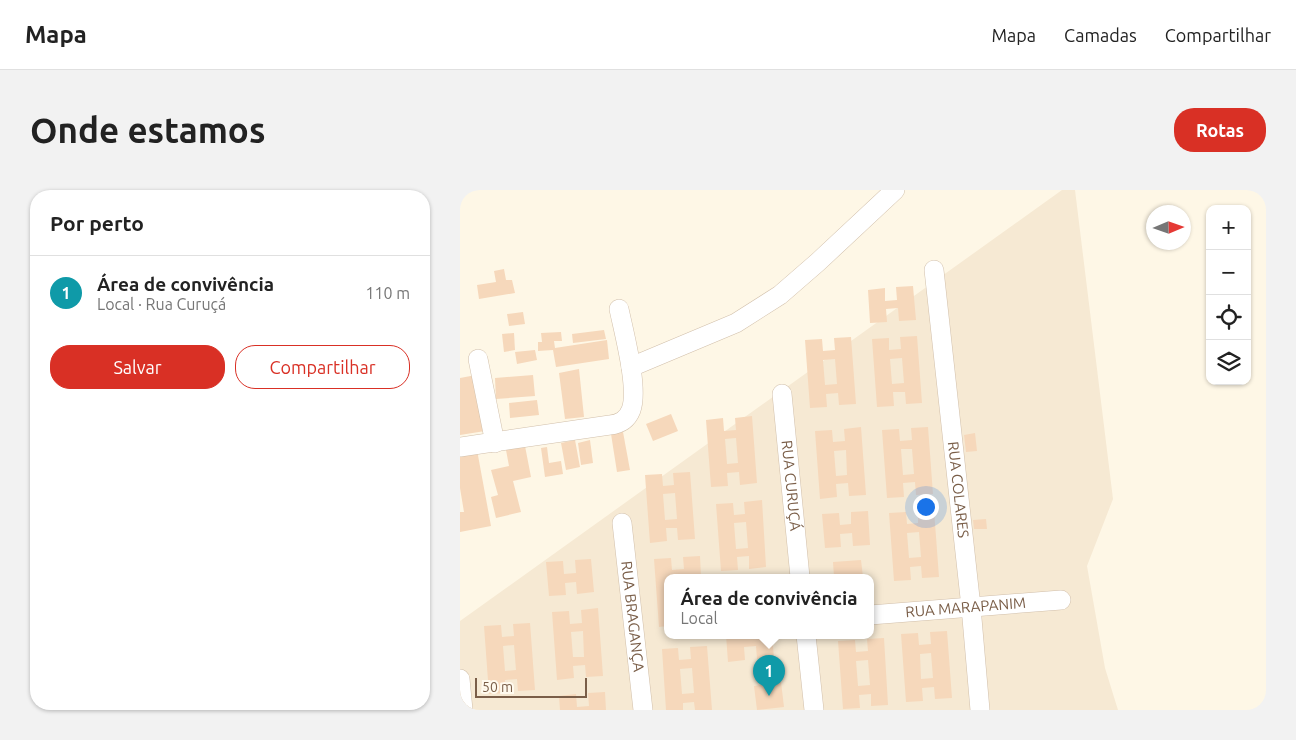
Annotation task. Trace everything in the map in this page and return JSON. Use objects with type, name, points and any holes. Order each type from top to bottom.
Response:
[{"type":"street","points":[[631,367],[736,323],[780,295],[895,190]]},
{"type":"street","name":"RUA COLARES","points":[[934,270],[971,607],[980,710]]},
{"type":"street","points":[[460,447],[623,422],[631,410],[633,387],[631,367],[619,309]]},
{"type":"street","points":[[478,358],[495,443]]},
{"type":"street","name":"RUA CURUÇÁ","points":[[782,394],[800,574]]},
{"type":"street","name":"RUA BRAGANÇA","points":[[622,524],[643,710]]},
{"type":"street","name":"RUA MARAPANIM","points":[[874,615],[1060,600]]},
{"type":"street","points":[[806,639],[814,710]]},
{"type":"street","points":[[460,679],[463,710]]},
{"type":"shaded area","points":[[1062,190],[1075,190],[1113,499],[1087,566],[1105,668],[1118,710],[460,710],[460,621]]},
{"type":"building","points":[[504,269],[506,280],[512,280],[515,293],[479,299],[477,285],[496,282],[494,271]]},
{"type":"building","points":[[913,286],[916,320],[899,321],[898,308],[886,309],[887,322],[870,323],[868,290],[885,288],[885,301],[897,300],[896,287]]},
{"type":"building","points":[[523,312],[525,324],[509,326],[507,314]]},
{"type":"building","points":[[604,330],[606,339],[573,343],[572,334]]},
{"type":"building","points":[[561,332],[562,341],[554,341],[555,348],[607,340],[609,359],[556,367],[553,350],[538,351],[538,342],[542,342],[541,333]]},
{"type":"building","points":[[514,333],[515,350],[504,352],[502,334]]},
{"type":"building","points":[[917,336],[922,403],[906,404],[905,392],[893,392],[894,406],[877,407],[872,339],[889,338],[889,350],[901,349],[900,337]],"holes":[[[902,358],[904,383],[892,384],[890,359]]]},
{"type":"building","points":[[851,337],[856,404],[839,405],[838,393],[826,394],[827,407],[810,408],[805,340],[822,339],[823,351],[835,350],[834,338]],"holes":[[[835,359],[837,384],[825,385],[823,360]]]},
{"type":"building","points":[[535,350],[537,360],[517,364],[515,352]]},
{"type":"building","points":[[579,369],[584,417],[565,419],[559,373]]},
{"type":"building","points":[[476,375],[485,431],[460,435],[460,378]]},
{"type":"building","points":[[533,375],[535,396],[496,399],[495,378]]},
{"type":"building","points":[[537,400],[539,415],[510,418],[509,403]]},
{"type":"building","points":[[671,414],[678,431],[653,441],[646,424]]},
{"type":"building","points":[[752,416],[757,483],[740,485],[739,472],[727,473],[728,486],[711,487],[706,420],[723,418],[724,431],[736,430],[735,418]],"holes":[[[736,438],[738,463],[727,464],[725,439]]]},
{"type":"building","points":[[861,427],[866,495],[849,496],[848,483],[836,484],[837,497],[820,499],[815,431],[832,430],[833,442],[845,441],[844,429]],"holes":[[[846,450],[847,475],[836,476],[834,451]]]},
{"type":"building","points":[[928,427],[933,494],[916,495],[915,482],[903,483],[904,497],[887,498],[882,430],[899,429],[900,441],[912,440],[911,428]],"holes":[[[901,449],[912,449],[914,474],[903,475]]]},
{"type":"building","points":[[623,432],[630,470],[617,472],[611,434]]},
{"type":"building","points":[[975,433],[977,451],[966,452],[964,435]]},
{"type":"building","points":[[575,440],[580,467],[566,470],[561,443]]},
{"type":"building","points":[[590,440],[593,463],[581,465],[578,443]]},
{"type":"building","points":[[525,446],[531,477],[513,481],[521,512],[496,518],[491,497],[498,495],[491,470],[509,466],[506,450]]},
{"type":"building","points":[[547,447],[549,463],[561,461],[563,474],[545,477],[541,448]]},
{"type":"building","points":[[477,450],[491,526],[460,532],[460,512],[464,512],[460,488],[460,453]]},
{"type":"building","points":[[690,472],[695,539],[678,540],[677,528],[666,528],[667,541],[650,543],[645,475],[662,474],[663,486],[674,485],[673,473]],"holes":[[[675,493],[677,519],[665,520],[663,494]]]},
{"type":"building","points":[[762,500],[766,567],[749,569],[749,556],[737,557],[738,570],[721,571],[716,504],[733,503],[734,515],[745,514],[744,502]],"holes":[[[746,522],[748,548],[736,549],[734,523]]]},
{"type":"building","points":[[934,510],[939,577],[922,578],[921,566],[910,567],[911,580],[894,581],[889,513],[906,512],[907,524],[918,523],[918,511]],"holes":[[[919,532],[921,557],[909,558],[907,533]]]},
{"type":"building","points":[[868,511],[870,545],[853,546],[852,533],[840,534],[841,547],[825,548],[822,514],[839,513],[840,525],[851,524],[851,512]]},
{"type":"building","points":[[986,519],[987,529],[974,529],[973,520]]},
{"type":"building","points":[[700,556],[701,574],[664,574],[664,626],[659,627],[654,559],[671,558],[672,570],[684,569],[683,557]]},
{"type":"building","points":[[591,559],[594,592],[577,594],[576,582],[565,583],[566,595],[549,596],[546,562],[563,561],[564,574],[576,573],[575,560]]},
{"type":"building","points":[[861,560],[863,574],[834,574],[833,562]]},
{"type":"building","points":[[598,608],[603,676],[586,677],[585,665],[573,666],[574,678],[557,680],[552,612],[569,611],[570,624],[582,623],[581,610]],"holes":[[[583,631],[584,657],[573,657],[571,632]]]},
{"type":"building","points":[[530,623],[535,690],[518,691],[517,679],[505,680],[506,693],[489,694],[484,626],[501,625],[502,637],[514,636],[513,624]],"holes":[[[514,645],[516,670],[505,671],[503,646]]]},
{"type":"building","points":[[947,631],[952,698],[935,699],[934,687],[922,688],[923,701],[906,702],[901,634],[918,633],[919,645],[931,644],[930,632]],"holes":[[[931,653],[933,678],[921,679],[920,654]]]},
{"type":"building","points":[[884,638],[888,705],[871,706],[871,694],[859,695],[860,708],[843,709],[838,641],[855,640],[856,652],[868,651],[867,639]],"holes":[[[868,660],[870,685],[858,686],[856,661]]]},
{"type":"building","points":[[726,639],[772,639],[774,658],[757,659],[756,646],[744,647],[745,660],[728,662]]},
{"type":"building","points":[[707,646],[712,710],[695,710],[694,702],[683,703],[683,710],[666,710],[662,649],[678,648],[679,660],[691,659],[690,647]],"holes":[[[692,668],[694,693],[682,694],[680,669]]]},
{"type":"building","points":[[781,682],[784,707],[757,710],[754,686]]},
{"type":"building","points":[[605,692],[606,710],[560,710],[559,696],[576,694],[577,707],[589,706],[588,693]]},
{"type":"place","name":"Área de convivência","points":[[769,696]]}]
